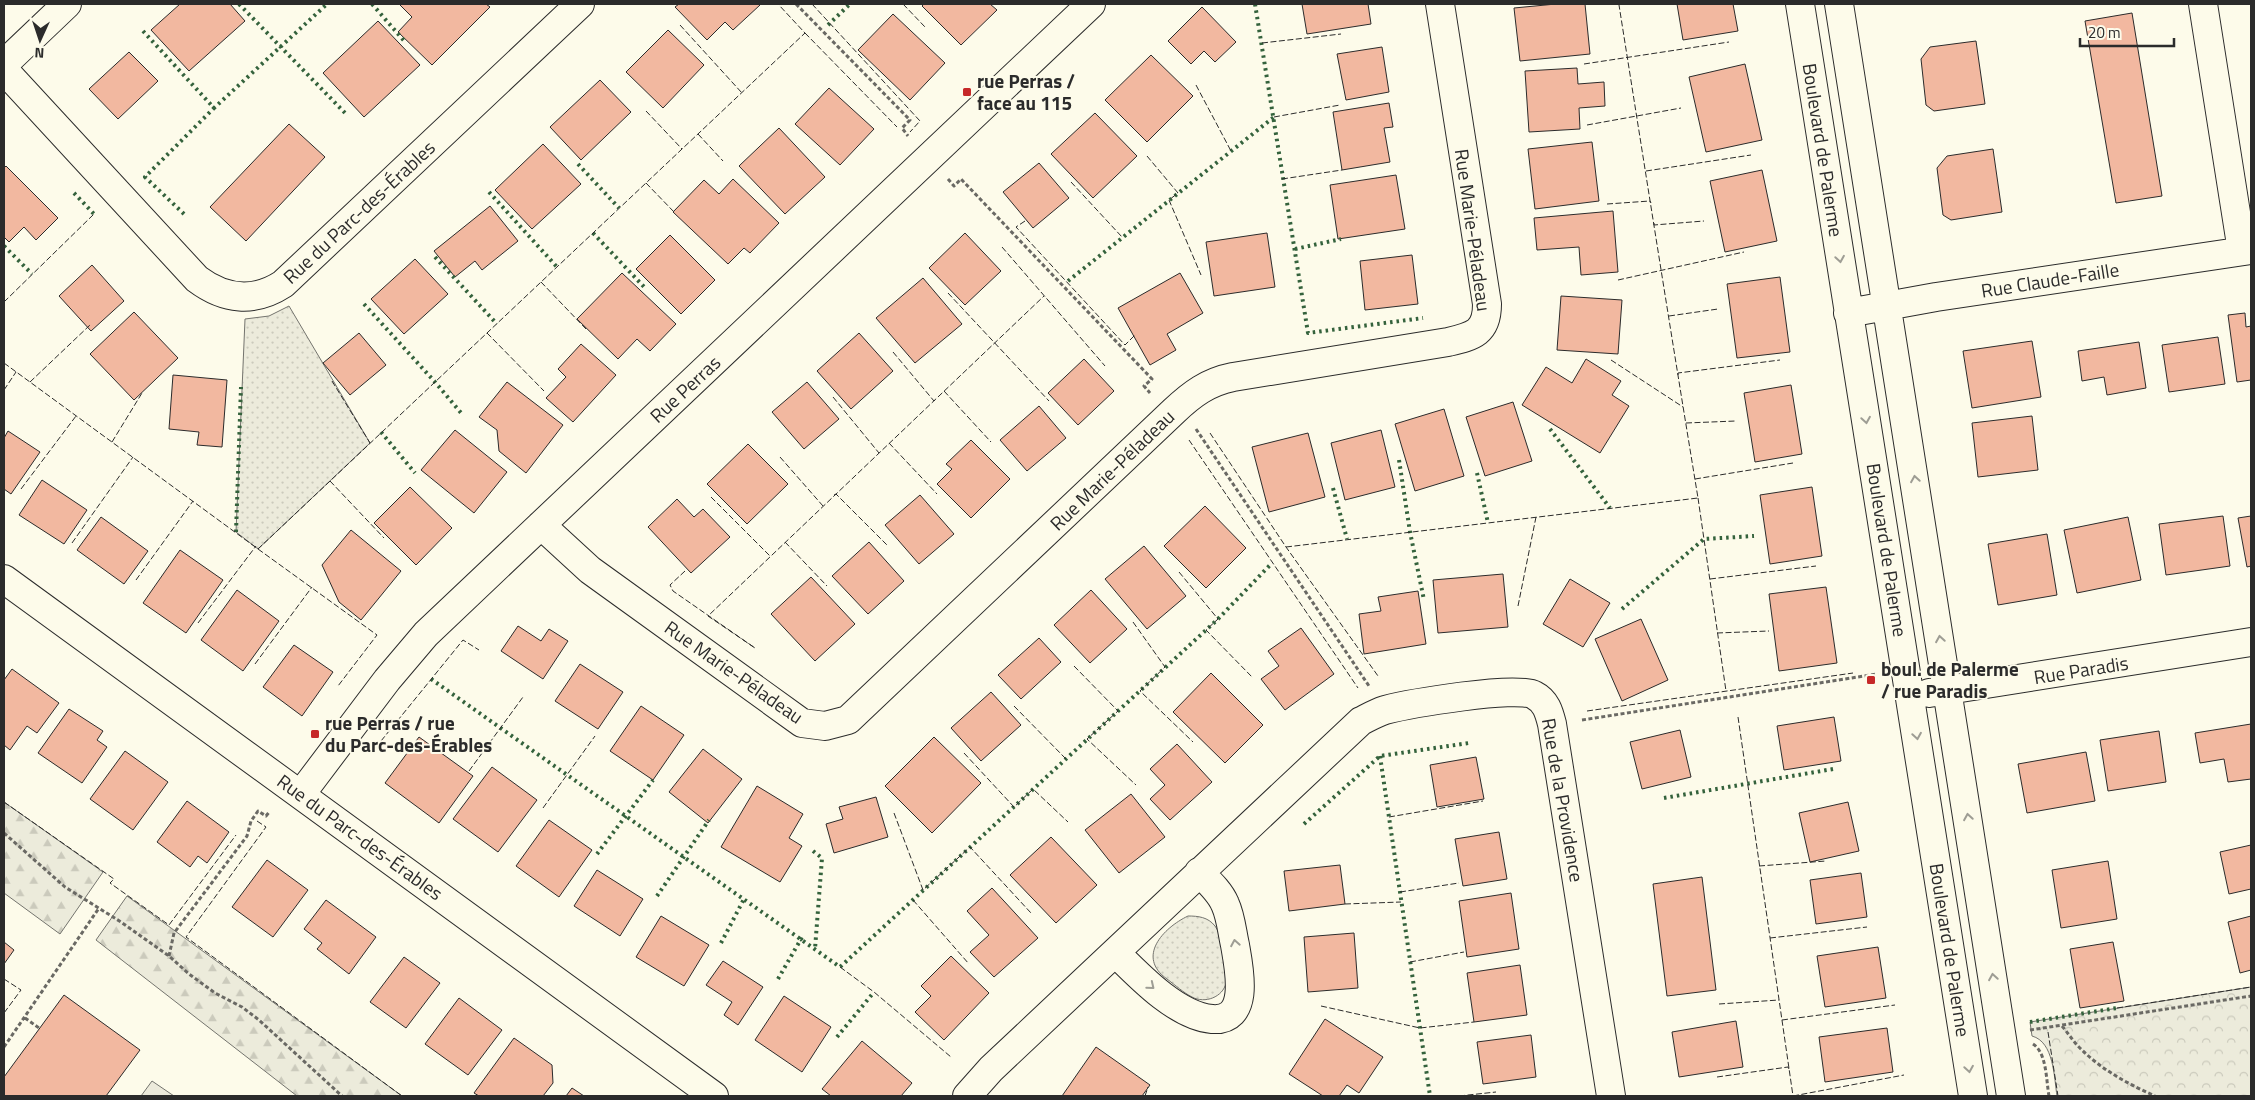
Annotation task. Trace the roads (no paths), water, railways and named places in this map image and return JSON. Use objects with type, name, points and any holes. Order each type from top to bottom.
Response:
[{"type":"street","points":[[4,64],[67,4]]},
{"type":"street","name":"Rue du Parc-des-Érables","points":[[4,70],[197,279],[209,288],[222,294],[238,298],[256,296],[271,292],[283,284],[580,4]]},
{"type":"street","name":"Rue Perras","points":[[301,794],[406,656],[426,634],[1091,4]]},
{"type":"street","name":"Rue Marie-Péladeau","points":[[541,525],[590,570],[794,718],[807,724],[825,726],[848,720],[1174,411],[1202,387],[1234,376],[1448,342],[1466,337],[1480,330],[1484,323],[1487,304],[1440,4]]},
{"type":"street","name":"Boulevard de Palerme","points":[[1800,4],[1974,1096]]},
{"type":"street","name":"Boulevard de Palerme","points":[[1839,4],[2011,1096]]},
{"type":"street","points":[[2204,4],[2246,250]]},
{"type":"street","name":"Rue Claude-Faille","points":[[1848,313],[2246,250]]},
{"type":"street","name":"Rue du Parc-des-Érables","points":[[4,579],[714,1096]]},
{"type":"street","name":"Rue Paradis","points":[[1910,696],[2251,642]]},
{"type":"street","name":"Rue de la Providence","points":[[968,1096],[991,1069],[1348,732],[1370,716],[1388,709],[1511,690],[1533,694],[1546,704],[1552,724],[1611,1096]]},
{"type":"street","points":[[1116,953],[1154,989],[1198,1016],[1213,1019],[1225,1017],[1233,1010],[1239,998],[1241,986],[1230,918],[1218,892],[1200,872]]},
{"type":"place","name":"rue Perras / face au 115","points":[[967,92]]},
{"type":"place","name":"boul. de Palerme / rue Paradis","points":[[1871,680]]},
{"type":"place","name":"rue Perras / rue du Parc-des-Érables","points":[[315,734]]}]
